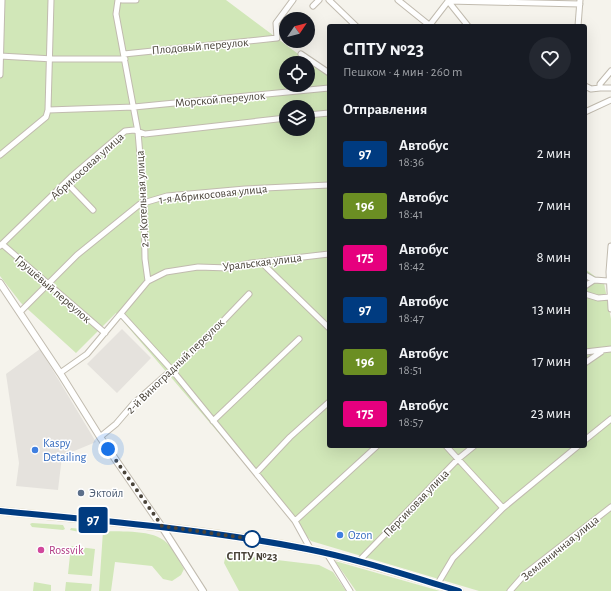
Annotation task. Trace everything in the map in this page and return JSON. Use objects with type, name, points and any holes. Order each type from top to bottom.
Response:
[{"type":"main road","points":[[0,511],[162,526],[311,550],[359,561],[459,591]]},
{"type":"street","points":[[0,75],[2,0]]},
{"type":"street","points":[[0,154],[46,117],[48,110],[51,0]]},
{"type":"street","name":"2-я Котельная улица","points":[[118,0],[116,14],[138,132],[144,203],[145,259],[148,281]]},
{"type":"street","points":[[122,0],[136,0]]},
{"type":"street","name":"Плодовый переулок","points":[[0,56],[49,59],[124,56],[277,38],[276,23],[293,0]]},
{"type":"street","points":[[313,6],[319,0]]},
{"type":"street","points":[[329,0],[354,24]]},
{"type":"street","points":[[398,0],[427,24]]},
{"type":"street","points":[[430,24],[448,0]]},
{"type":"street","points":[[448,0],[580,2],[578,24]]},
{"type":"street","points":[[448,0],[466,24]]},
{"type":"street","points":[[301,54],[327,72]]},
{"type":"street","points":[[600,88],[600,84],[611,71]]},
{"type":"street","points":[[587,87],[611,88]]},
{"type":"street","name":"Морской переулок","points":[[48,110],[134,107],[327,88]]},
{"type":"street","points":[[587,111],[611,100]]},
{"type":"street","points":[[315,115],[327,113]]},
{"type":"street","name":"Абрикосовая улица","points":[[1,245],[125,131],[145,134],[279,119]]},
{"type":"street","points":[[67,183],[93,210]]},
{"type":"street","name":"1-я Абрикосовая улица","points":[[20,312],[77,255],[122,217],[144,203],[167,196],[245,189],[327,185]]},
{"type":"street","name":"Грушёвый переулок","points":[[1,245],[105,333]]},
{"type":"street","points":[[611,246],[608,281],[611,308]]},
{"type":"street","name":"Уральская улица","points":[[148,281],[166,272],[198,267],[229,268],[327,254]]},
{"type":"street","points":[[262,263],[327,326]]},
{"type":"street","points":[[587,276],[594,280],[608,281]]},
{"type":"street","points":[[587,285],[594,280]]},
{"type":"street","points":[[60,373],[87,354],[148,281]]},
{"type":"street","points":[[0,283],[60,373],[100,437],[162,526],[203,591]]},
{"type":"street","name":"2-й Виноградный переулок","points":[[100,437],[116,424],[134,403],[172,370],[249,294]]},
{"type":"street","points":[[587,295],[598,298],[610,297]]},
{"type":"street","points":[[121,314],[172,370],[295,521],[311,550]]},
{"type":"street","points":[[213,421],[299,339]]},
{"type":"street","points":[[587,352],[611,349]]},
{"type":"street","points":[[587,362],[601,351]]},
{"type":"street","points":[[256,473],[290,437],[327,404]]},
{"type":"street","points":[[587,438],[611,419]]},
{"type":"street","points":[[295,521],[375,448]]},
{"type":"street","points":[[448,448],[503,508]]},
{"type":"street","name":"Персиковая улица","points":[[359,561],[458,459],[472,448]]},
{"type":"street","points":[[437,585],[452,558],[503,508],[576,448]]},
{"type":"street","name":"Земляничная улица","points":[[510,591],[525,574],[611,507]]},
{"type":"street","points":[[327,554],[350,591]]},
{"type":"shaded area","points":[[122,329],[151,358],[117,393],[87,364]]},
{"type":"shaded area","points":[[40,349],[96,442],[62,456],[58,490],[16,486],[19,463],[6,374]]},
{"type":"green space","points":[[0,0],[226,0],[279,40],[279,48],[290,48],[301,56],[279,56],[279,92],[315,92],[315,67],[327,76],[327,448],[587,448],[587,270],[604,283],[611,319],[611,591],[479,591],[311,541],[116,313],[76,353],[21,303],[0,276]]},
{"type":"green space","points":[[30,524],[63,525],[65,529],[32,527]]},
{"type":"green space","points":[[83,527],[89,528],[91,532],[89,534],[70,530],[71,528],[82,529]]},
{"type":"green space","points":[[103,531],[137,532],[154,535],[172,548],[184,569],[181,575],[172,581],[163,579],[152,566],[115,562],[111,591],[99,591]]},
{"type":"green space","points":[[71,546],[95,549],[92,576],[68,574]]},
{"type":"green space","points":[[226,554],[319,565],[333,572],[346,591],[239,591],[224,563]]},
{"type":"green space","points":[[335,561],[440,591],[356,591]]},
{"type":"green space","points":[[34,582],[51,585],[51,591],[33,591]]},
{"type":"green space","points":[[66,582],[92,584],[91,591],[65,591]]},
{"type":"bus line","name":"97","points":[[0,511],[162,526],[251,539],[307,549],[359,561],[459,591]]},
{"type":"place","name":"Kaspy Detailing","points":[[35,450]]},
{"type":"place","name":"Эктойл","points":[[81,493]]},
{"type":"place","name":"Ozon","points":[[340,535]]},
{"type":"place","name":"СПТУ №23","points":[[252,539]]},
{"type":"place","name":"Rossvik","points":[[41,550]]},
{"type":"route","points":[[108,449],[162,526],[252,539]]}]
